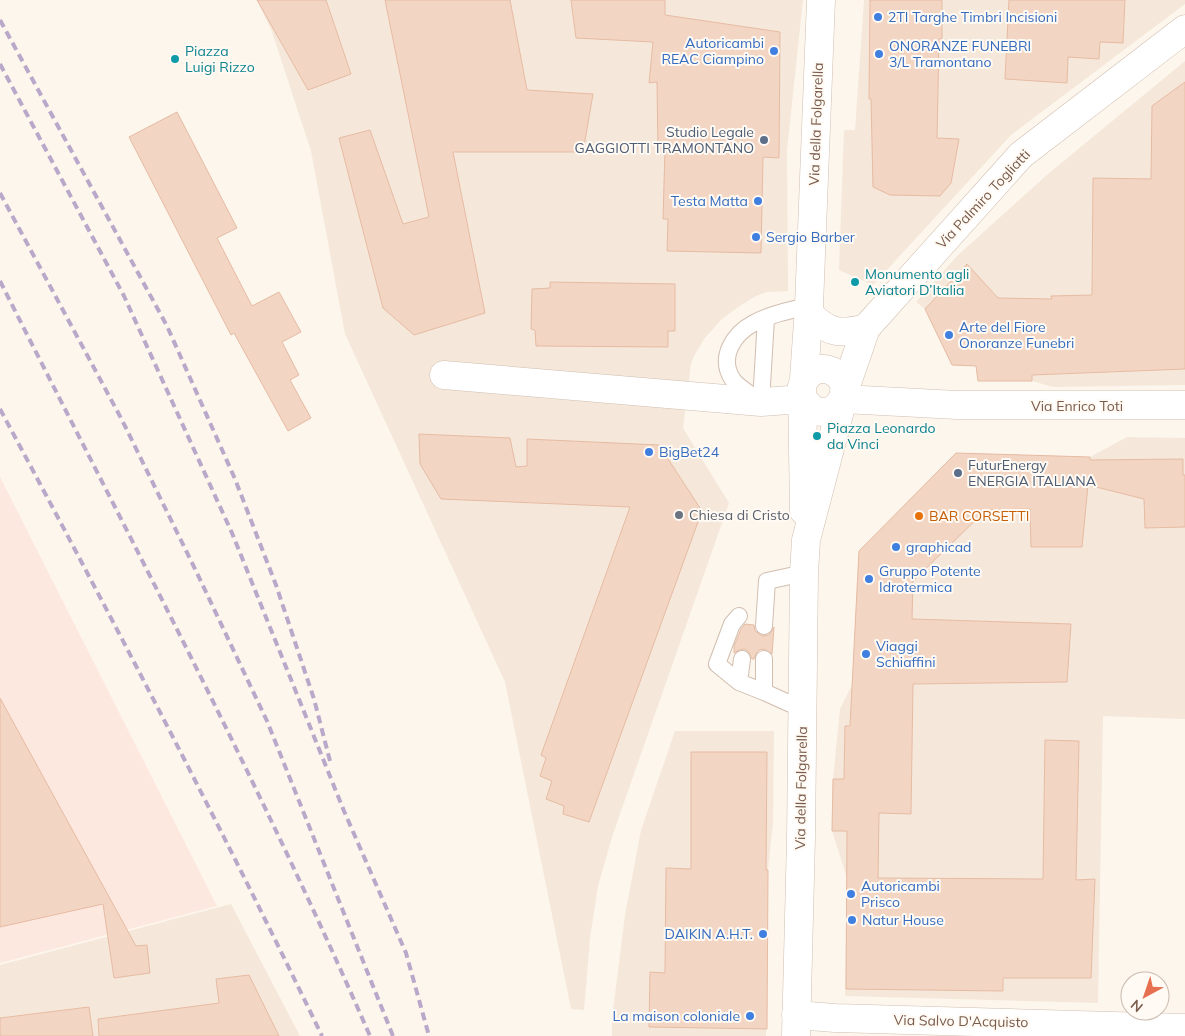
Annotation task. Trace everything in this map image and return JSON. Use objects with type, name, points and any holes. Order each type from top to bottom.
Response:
[{"type":"street","name":"Via della Folgarella","points":[[809,310],[820,0]]},
{"type":"street","name":"Via Palmiro Togliatti","points":[[866,328],[1022,155],[1185,28]]},
{"type":"street","points":[[809,310],[823,326],[838,332],[851,332],[866,328]]},
{"type":"street","points":[[806,540],[804,530],[803,389],[809,310]]},
{"type":"street","points":[[806,540],[844,395],[866,328]]},
{"type":"street","points":[[444,375],[761,402],[803,389],[814,370],[820,368],[835,372],[840,378],[844,395],[833,410],[826,412],[812,410],[803,389]]},
{"type":"street","name":"Via Enrico Toti","points":[[844,395],[968,405],[1185,405]]},
{"type":"street","name":"Via della Folgarella","points":[[796,1026],[806,540]]},
{"type":"street","name":"Via Salvo D'Acquisto","points":[[796,1026],[835,1018],[1185,1028]]},
{"type":"lane","points":[[761,402],[732,379],[728,369],[727,356],[734,338],[754,323],[766,318],[809,310]]},
{"type":"lane","points":[[761,402],[766,318]]},
{"type":"lane","points":[[753,591],[767,581],[804,573]]},
{"type":"lane","points":[[764,626],[767,581]]},
{"type":"lane","points":[[740,625],[739,616],[732,624],[717,664],[739,682],[802,709]]},
{"type":"lane","points":[[739,682],[742,659]]},
{"type":"lane","points":[[764,659],[764,692]]},
{"type":"shaded area","points":[[257,0],[803,0],[787,150],[788,291],[767,292],[756,296],[738,307],[721,320],[704,339],[691,364],[683,428],[729,503],[613,834],[598,886],[590,938],[584,1010],[571,1009],[505,682],[345,334],[311,151],[272,32]]},
{"type":"shaded area","points":[[864,0],[1185,0],[1185,4],[1011,135],[873,285],[839,270],[844,130],[855,130]]},
{"type":"shaded area","points":[[1185,61],[1185,385],[1053,387],[1032,381],[978,381],[976,366],[952,365],[925,309],[916,302],[957,256],[1048,174]]},
{"type":"shaded area","points":[[1127,437],[1185,438],[1185,719],[1103,716],[1098,1003],[845,996],[847,878],[832,831],[833,779],[840,709],[852,685],[859,551],[956,453],[1090,457]]},
{"type":"shaded area","points":[[0,477],[217,906],[0,963]]},
{"type":"shaded area","points":[[675,731],[774,731],[773,823],[768,870],[766,1036],[612,1036],[612,1018],[625,915],[641,830]]},
{"type":"shaded area","points":[[231,904],[300,1036],[0,1036],[0,965]]},
{"type":"building","points":[[257,0],[326,0],[351,74],[308,90]]},
{"type":"building","points":[[385,0],[510,0],[527,90],[593,94],[583,152],[453,152],[485,313],[414,335],[383,308],[339,138],[370,130],[403,224],[429,217]]},
{"type":"building","points":[[571,0],[665,0],[665,15],[780,32],[779,158],[763,157],[761,253],[667,251],[668,219],[663,219],[665,150],[658,150],[657,82],[649,83],[653,42],[576,38]]},
{"type":"building","points":[[870,0],[942,0],[942,39],[939,39],[937,138],[959,139],[951,183],[940,196],[890,195],[873,187],[871,99],[869,99]]},
{"type":"building","points":[[1009,0],[1125,0],[1123,43],[1100,42],[1099,59],[1068,57],[1067,83],[1005,79]]},
{"type":"building","points":[[1185,82],[1185,369],[1032,375],[1032,381],[978,381],[976,366],[952,365],[925,309],[967,264],[998,298],[1052,299],[1051,296],[1092,295],[1093,178],[1151,179],[1152,106]]},
{"type":"building","points":[[177,112],[237,228],[217,238],[252,306],[279,292],[301,332],[282,342],[299,375],[290,380],[311,418],[288,431],[234,333],[231,335],[129,137]]},
{"type":"building","points":[[550,282],[675,284],[675,331],[668,331],[668,347],[536,346],[535,330],[531,329],[532,289],[550,288]]},
{"type":"building","points":[[419,434],[510,438],[516,467],[527,466],[527,439],[659,445],[702,511],[589,822],[563,814],[564,806],[546,799],[552,781],[540,776],[546,758],[541,755],[630,507],[441,499],[420,464]]},
{"type":"building","points":[[956,453],[1090,457],[1090,460],[1183,459],[1183,475],[1185,475],[1185,527],[1145,528],[1144,499],[1088,485],[1082,547],[1031,547],[1030,509],[986,510],[913,581],[912,619],[1071,624],[1067,682],[913,684],[911,814],[879,813],[878,878],[1043,879],[1045,740],[1079,741],[1076,880],[1095,879],[1091,978],[1003,978],[1003,991],[846,989],[847,831],[832,831],[833,779],[844,779],[845,726],[850,726],[859,551]]},
{"type":"building","points":[[745,624],[754,625],[755,631],[763,636],[769,635],[774,627],[772,654],[764,649],[759,650],[754,659],[752,659],[748,651],[744,649],[734,653],[734,646]]},
{"type":"building","points":[[0,698],[136,946],[147,945],[150,973],[114,978],[103,904],[0,927]]},
{"type":"building","points":[[691,752],[767,752],[767,1029],[649,1027],[650,972],[665,973],[666,868],[691,869]]},
{"type":"building","points":[[249,975],[279,1036],[99,1036],[98,1019],[219,1003],[216,979]]},
{"type":"building","points":[[89,1007],[93,1036],[0,1036],[0,1018]]},
{"type":"railway","points":[[0,20],[167,326],[235,479],[276,585],[314,699],[331,765]]},
{"type":"railway","points":[[0,64],[124,296],[232,533],[344,811],[406,953],[429,1036]]},
{"type":"railway","points":[[0,193],[122,420],[267,721],[393,1036]]},
{"type":"railway","points":[[0,281],[237,750],[283,845],[370,1036]]},
{"type":"railway","points":[[0,409],[164,721],[322,1036]]},
{"type":"place","name":"2TI Targhe Timbri Incisioni","points":[[878,17]]},
{"type":"place","name":"Autoricambi REAC Ciampino","points":[[774,51]]},
{"type":"place","name":"ONORANZE FUNEBRI 3/L Tramontano","points":[[879,54]]},
{"type":"place","name":"Piazza Luigi Rizzo","points":[[175,59]]},
{"type":"place","name":"Studio Legale GAGGIOTTI TRAMONTANO","points":[[764,140]]},
{"type":"place","name":"Testa Matta","points":[[758,201]]},
{"type":"place","name":"Sergio Barber","points":[[756,237]]},
{"type":"place","name":"Monumento agli Aviatori D’Italia","points":[[855,282]]},
{"type":"place","name":"Arte del Fiore Onoranze Funebri","points":[[949,335]]},
{"type":"place","name":"Piazza Leonardo da Vinci","points":[[817,436]]},
{"type":"place","name":"BigBet24","points":[[649,452]]},
{"type":"place","name":"FuturEnergy ENERGIA ITALIANA","points":[[958,473]]},
{"type":"place","name":"Chiesa di Cristo","points":[[679,515]]},
{"type":"place","name":"BAR CORSETTI","points":[[919,516]]},
{"type":"place","name":"graphicad","points":[[896,547]]},
{"type":"place","name":"Gruppo Potente Idrotermica","points":[[869,579]]},
{"type":"place","name":"Viaggi Schiaffini","points":[[866,654]]},
{"type":"place","name":"Autoricambi Prisco","points":[[851,894]]},
{"type":"place","name":"Natur House","points":[[852,920]]},
{"type":"place","name":"DAIKIN A.H.T.","points":[[763,934]]},
{"type":"place","name":"La maison coloniale","points":[[750,1016]]}]
